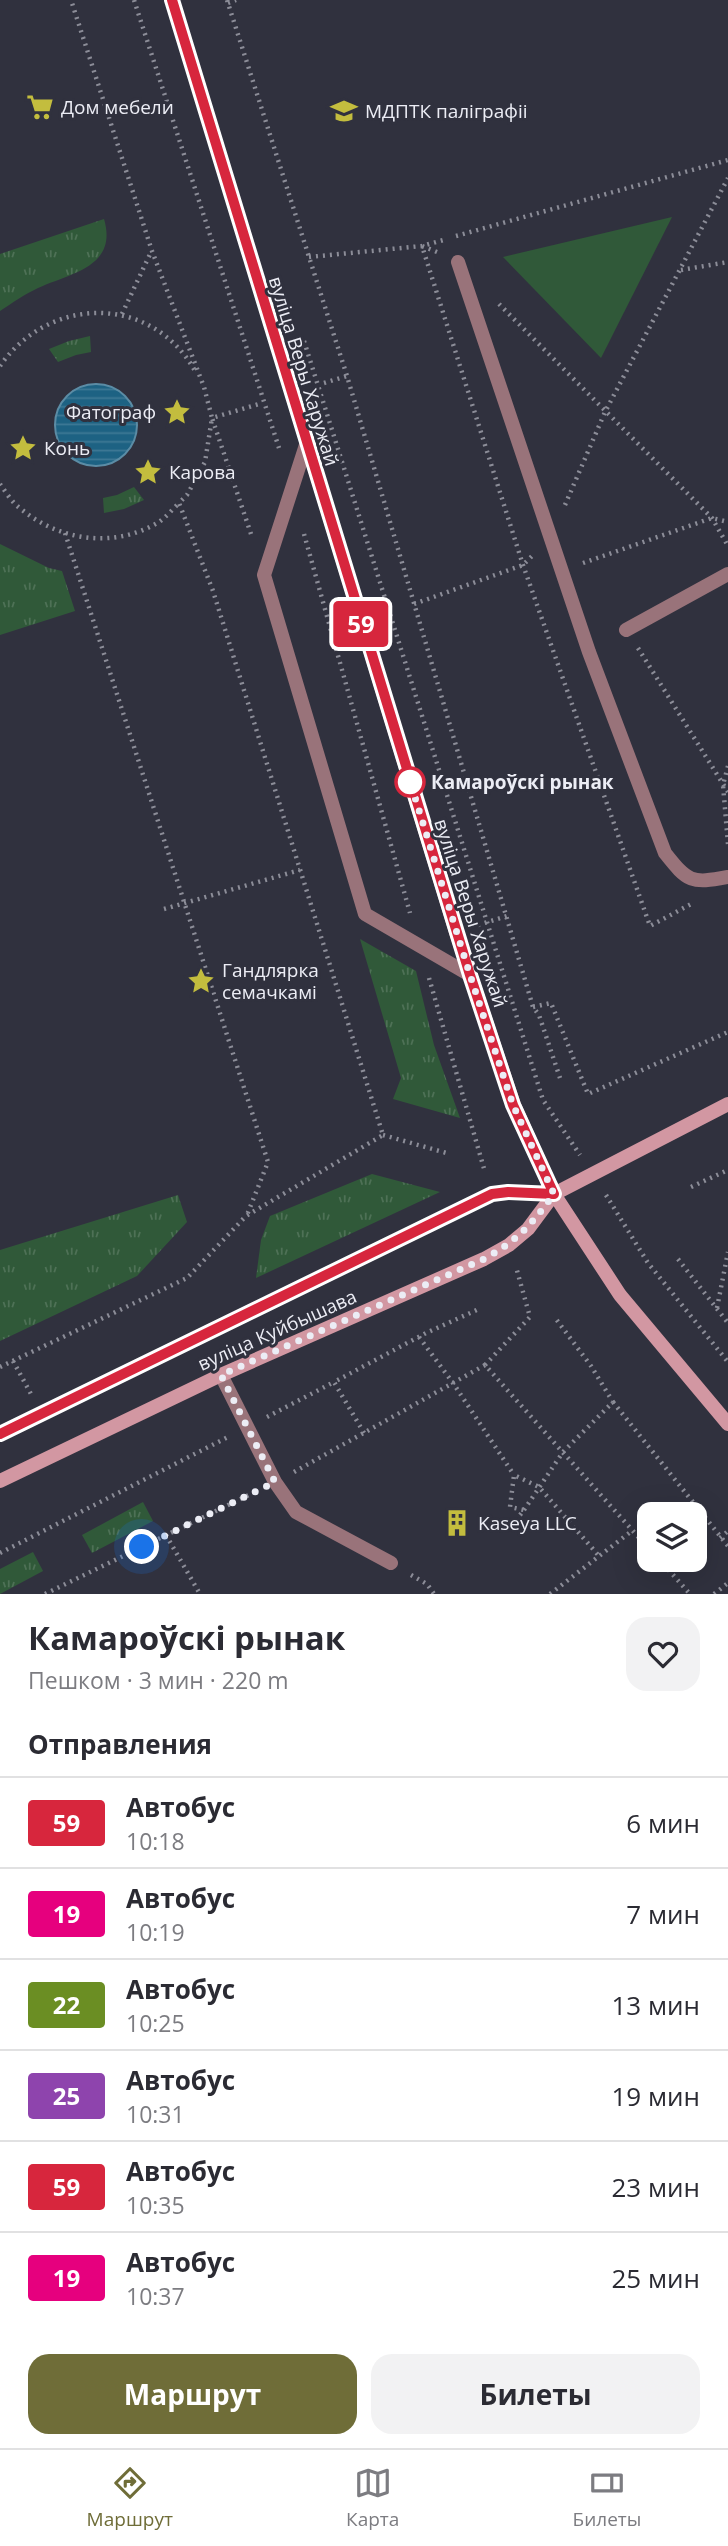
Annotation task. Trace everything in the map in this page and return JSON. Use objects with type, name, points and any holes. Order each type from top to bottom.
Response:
[{"type":"main road","name":"вуліца Веры Харужай","points":[[172,0],[306,445],[470,975],[513,1105],[554,1194],[620,1295],[728,1424]]},
{"type":"main road","name":"вуліца Куйбышава","points":[[0,1481],[221,1375],[484,1259],[509,1245],[528,1229],[554,1194],[728,1104]]},
{"type":"main road","name":"вуліца Куйбышава","points":[[0,1434],[492,1194],[554,1194]]},
{"type":"lane","points":[[458,262],[589,652],[665,853],[683,876],[704,882],[728,877]]},
{"type":"lane","points":[[306,445],[264,575],[365,914],[470,975]]},
{"type":"lane","points":[[626,630],[728,574]]},
{"type":"lane","points":[[221,1375],[275,1482],[296,1512],[391,1563]]},
{"type":"path","points":[[71,0],[152,251],[204,387],[264,575]]},
{"type":"path","points":[[134,0],[266,401],[292,489]]},
{"type":"path","points":[[236,0],[228,1],[347,376],[533,1007],[539,1015],[561,1081]]},
{"type":"path","points":[[309,257],[422,246],[728,160]]},
{"type":"path","points":[[414,604],[523,565],[551,538],[605,412],[728,178]]},
{"type":"path","points":[[122,314],[152,251]]},
{"type":"path","points":[[680,270],[728,262]]},
{"type":"path","points":[[0,366],[22,340],[49,322],[84,313],[122,314],[157,329],[176,345],[185,354],[204,387]]},
{"type":"path","points":[[313,369],[543,1100]]},
{"type":"path","points":[[324,383],[347,376]]},
{"type":"path","points":[[212,418],[258,404]]},
{"type":"path","points":[[0,484],[18,508],[50,529],[86,539],[124,536],[159,522],[187,495],[205,462],[212,418]]},
{"type":"path","points":[[179,503],[213,591],[383,1135]]},
{"type":"path","points":[[561,571],[712,517],[728,522]]},
{"type":"path","points":[[712,517],[728,546]]},
{"type":"path","points":[[303,530],[486,1173]]},
{"type":"path","points":[[65,533],[268,1162],[246,1216]]},
{"type":"path","points":[[626,630],[728,792]]},
{"type":"path","points":[[728,766],[723,785],[728,844]]},
{"type":"path","points":[[164,909],[300,870]]},
{"type":"path","points":[[533,1007],[551,1003],[588,1094],[728,1032]]},
{"type":"path","points":[[0,1367],[187,1278],[246,1216],[383,1135],[450,1154]]},
{"type":"path","points":[[691,1186],[728,1170]]},
{"type":"path","points":[[717,1309],[728,1252]]},
{"type":"path","points":[[678,1259],[728,1323]]},
{"type":"path","points":[[653,1269],[728,1362]]},
{"type":"path","points":[[45,1594],[275,1482],[485,1365],[530,1317],[521,1282]]},
{"type":"path","points":[[0,1553],[419,1337],[479,1309]]},
{"type":"path","points":[[556,1319],[591,1366],[613,1402],[728,1546]]},
{"type":"path","points":[[419,1337],[514,1475],[539,1487],[599,1556]]},
{"type":"path","points":[[13,1361],[41,1414]]},
{"type":"path","points":[[485,1365],[637,1535]]},
{"type":"path","points":[[334,1382],[364,1433]]},
{"type":"path","points":[[520,1515],[563,1452],[613,1402]]},
{"type":"path","points":[[514,1475],[510,1507],[524,1510]]},
{"type":"path","points":[[550,1594],[633,1530]]},
{"type":"path","points":[[720,1538],[728,1531]]},
{"type":"path","points":[[166,1535],[200,1594]]},
{"type":"path","points":[[391,1563],[427,1584],[434,1594]]},
{"type":"path","points":[[671,1572],[690,1594]]},
{"type":"path","points":[[714,1594],[728,1583]]},
{"type":"green space","points":[[672,217],[601,358],[503,257]]},
{"type":"green space","points":[[104,219],[107,235],[104,248],[89,266],[33,290],[0,311],[0,254]]},
{"type":"green space","points":[[90,336],[91,352],[58,362],[49,349],[69,341]]},
{"type":"green space","points":[[134,487],[144,500],[124,509],[104,513],[103,498]]},
{"type":"green space","points":[[0,544],[49,568],[62,571],[75,611],[0,635]]},
{"type":"green space","points":[[360,939],[416,971],[434,1045],[460,1118],[393,1099],[401,1078]]},
{"type":"green space","points":[[372,1174],[440,1192],[256,1278],[261,1240],[270,1216]]},
{"type":"green space","points":[[178,1195],[187,1222],[137,1276],[0,1341],[0,1250]]},
{"type":"green space","points":[[143,1502],[153,1521],[92,1553],[82,1535]]},
{"type":"green space","points":[[33,1552],[43,1571],[0,1594],[0,1569]]},
{"type":"water","points":[[96,384],[112,387],[125,396],[134,409],[137,425],[134,441],[125,454],[112,463],[96,466],[80,463],[67,454],[58,441],[55,425],[58,409],[67,396],[80,387]]},
{"type":"bus line","name":"59","points":[[0,1434],[492,1194],[554,1194],[513,1105],[470,975],[172,0]]},
{"type":"place","name":"Дом мебели","points":[[40,107]]},
{"type":"place","name":"МДПТК паліграфіі","points":[[344,111]]},
{"type":"place","name":"Фатограф","points":[[177,412]]},
{"type":"place","name":"Конь","points":[[23,448]]},
{"type":"place","name":"Карова","points":[[148,472]]},
{"type":"place","name":"Камароўскі рынак","points":[[410,782]]},
{"type":"place","name":"Гандлярка семачкамі","points":[[201,981]]},
{"type":"place","name":"Kaseya LLC","points":[[457,1523]]},
{"type":"route","points":[[142,1547],[275,1482],[221,1375],[484,1259],[509,1245],[528,1229],[554,1194],[513,1105],[409,778],[410,782]]}]
